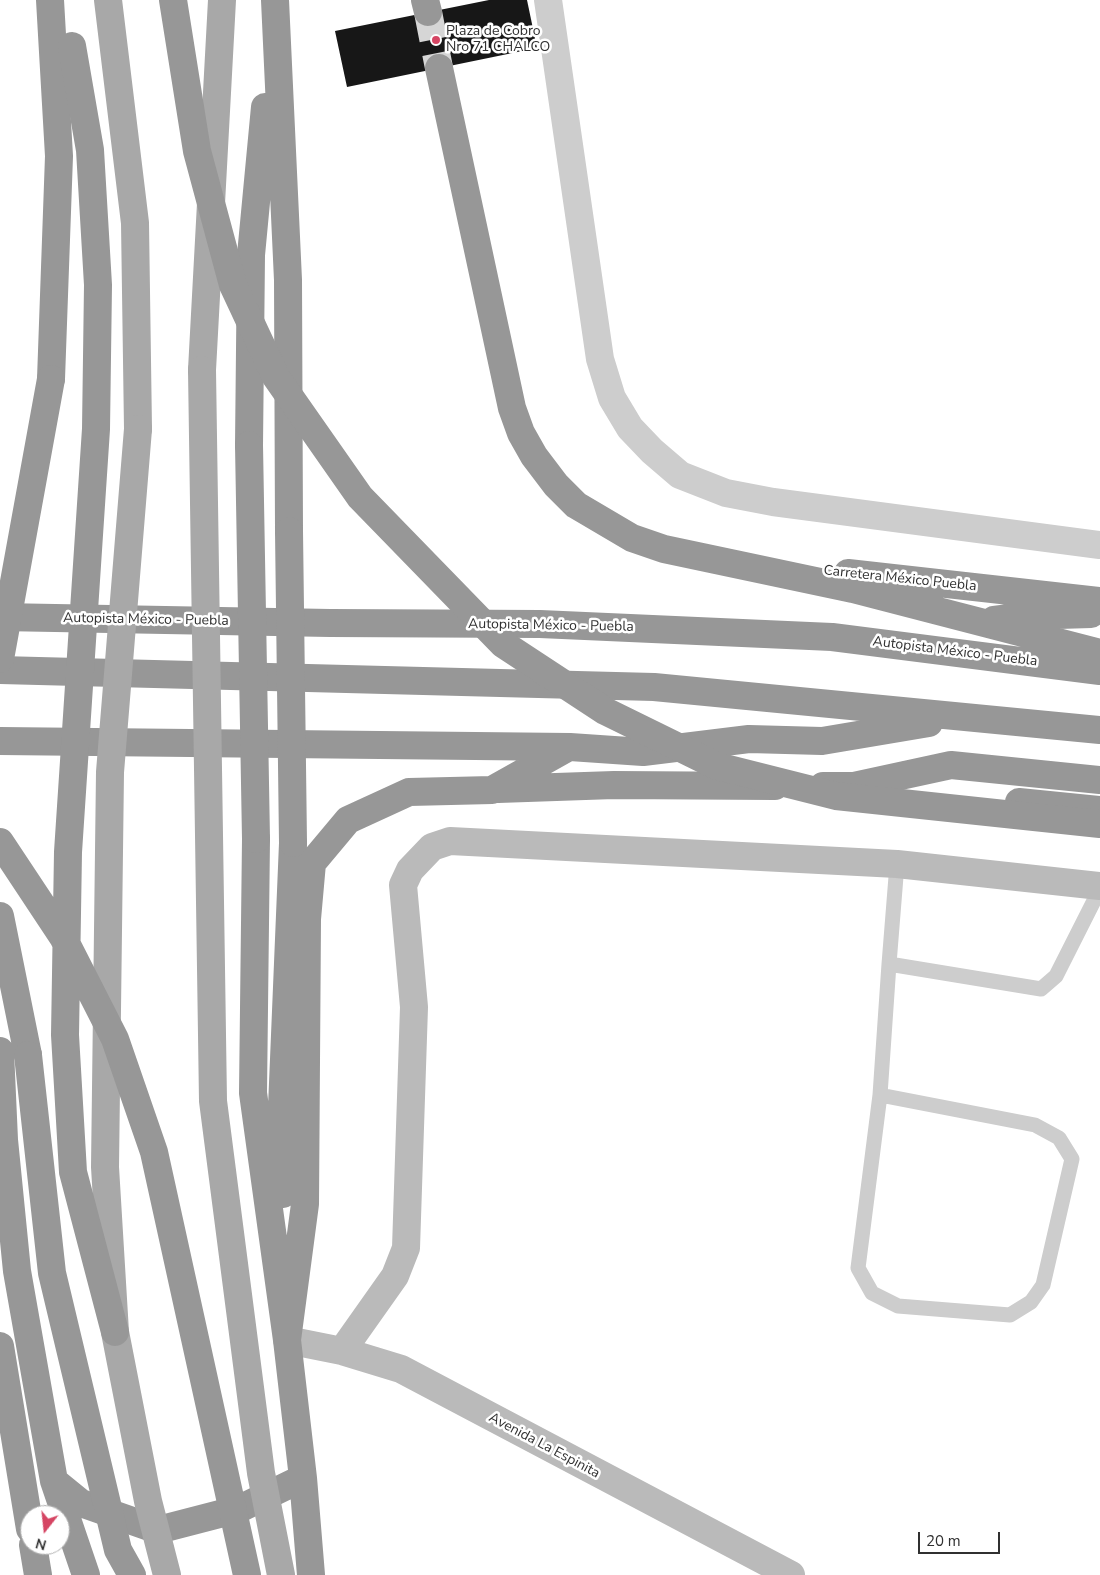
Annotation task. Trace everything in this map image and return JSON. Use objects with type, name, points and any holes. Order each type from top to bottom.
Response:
[{"type":"highway","points":[[0,659],[51,379],[59,156],[50,0]]},
{"type":"highway","points":[[63,0],[90,150],[98,285],[96,429],[68,852],[65,1035],[73,1172],[115,1332]]},
{"type":"highway","points":[[173,0],[197,151],[233,286],[276,376],[360,497],[503,644],[605,711],[717,766],[836,796],[1100,824]]},
{"type":"highway","points":[[275,5],[251,255],[249,445],[256,839],[253,1093],[287,1340],[303,1478],[311,1575]]},
{"type":"highway","points":[[275,5],[288,280],[293,843],[280,1131],[287,1340]]},
{"type":"highway","points":[[439,68],[512,408],[521,434],[534,456],[550,478],[576,505],[632,538],[664,549],[853,589],[1100,653]]},
{"type":"highway","name":"Carretera México Puebla","points":[[700,557],[1100,601]]},
{"type":"highway","points":[[832,637],[915,634],[1025,616],[1100,614]]},
{"type":"highway","name":"Autopista México - Puebla","points":[[0,617],[330,623],[540,624],[832,637],[980,654],[1100,671]]},
{"type":"highway","points":[[0,670],[654,687],[1100,730]]},
{"type":"highway","points":[[0,741],[570,747],[643,752],[748,739],[822,741],[965,717]]},
{"type":"highway","points":[[492,790],[570,747]]},
{"type":"highway","points":[[854,786],[951,765],[1100,780]]},
{"type":"highway","points":[[287,1340],[305,1204],[307,919],[312,863],[348,820],[408,792],[614,785],[854,786],[1100,810]]},
{"type":"highway","points":[[0,842],[63,937],[115,1039],[154,1152],[247,1575]]},
{"type":"highway","points":[[0,916],[28,1055],[52,1273],[118,1550],[132,1575]]},
{"type":"highway","points":[[0,1051],[4,1140],[17,1271],[54,1481],[86,1575]]},
{"type":"highway","points":[[0,1346],[26,1505]]},
{"type":"highway","points":[[54,1481],[81,1503],[158,1530],[239,1509],[303,1478]]},
{"type":"highway","points":[[34,1555],[38,1575]]},
{"type":"main road","points":[[108,0],[135,223],[138,429],[110,772],[105,1166],[115,1332],[148,1500],[167,1575]]},
{"type":"main road","points":[[222,0],[202,370],[213,1101],[261,1474],[281,1575]]},
{"type":"main road","points":[[342,1351],[395,1276],[406,1248],[414,1006],[403,884],[415,864],[432,847],[450,841],[897,864],[1100,887]]},
{"type":"main road","name":"Avenida La Espinita","points":[[287,1340],[342,1351],[400,1369],[791,1575]]},
{"type":"street","points":[[548,0],[600,359],[612,398],[630,428],[652,451],[680,475],[726,493],[773,502],[1100,546]]},
{"type":"lane","points":[[880,1095],[1035,1125],[1059,1138],[1072,1159],[1043,1285],[1031,1302],[1010,1315],[898,1306],[872,1293],[858,1268],[880,1095],[897,864]]},
{"type":"lane","points":[[889,964],[1041,989],[1056,976],[1100,887]]},
{"type":"building","name":"Plaza de Cobro Nro 71 CHALCO","points":[[489,0],[527,0],[537,48],[347,87],[335,31]]},
{"type":"tunnel","points":[[428,12],[439,68]]},
{"type":"place","name":"Plaza de Cobro Nro 71 CHALCO","points":[[436,40]]}]
